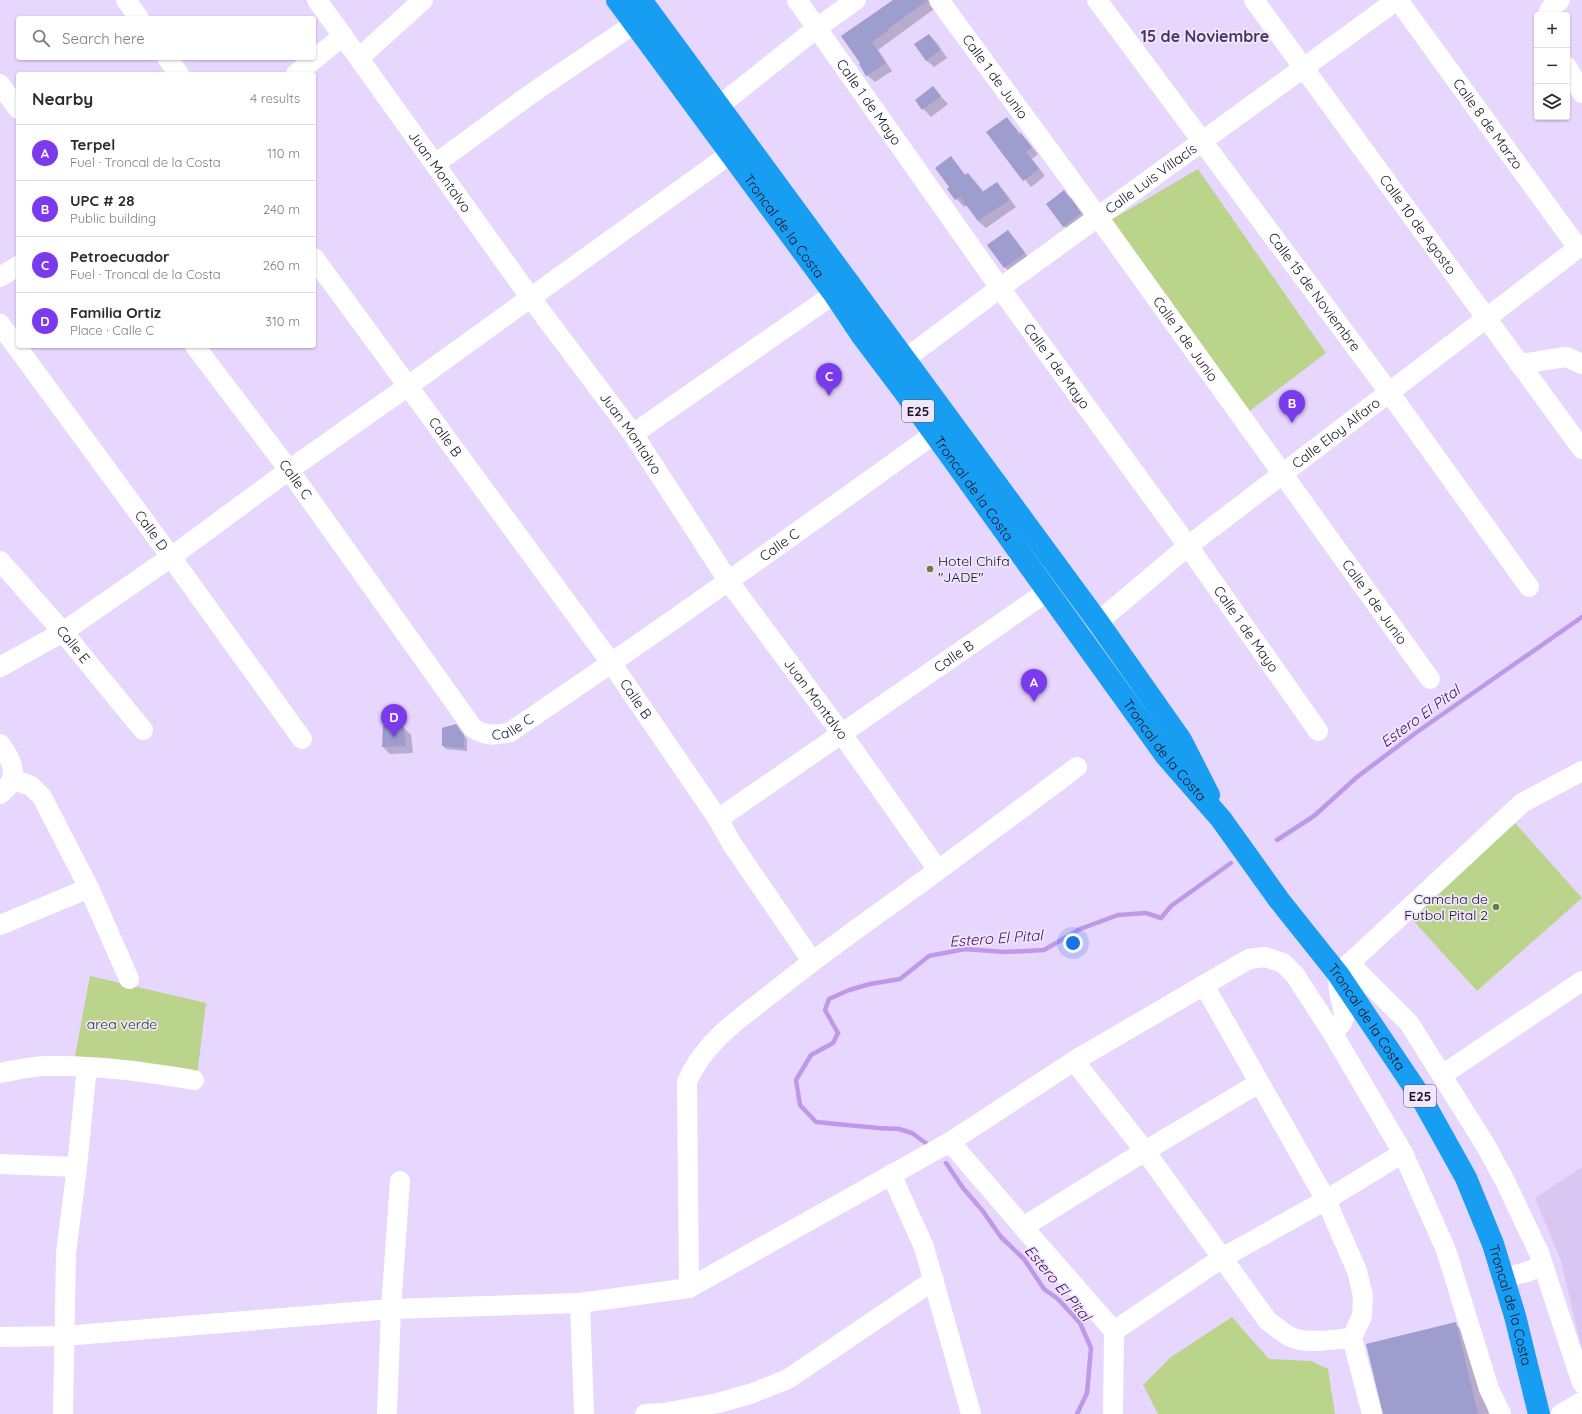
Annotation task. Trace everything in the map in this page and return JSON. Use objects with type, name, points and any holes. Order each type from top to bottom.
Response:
[{"type":"highway","name":"Troncal de la Costa","points":[[617,0],[730,154],[841,289],[905,359],[1098,622],[1181,740],[1221,819]]},
{"type":"highway","name":"Troncal de la Costa","points":[[641,0],[719,106],[841,289],[862,336],[1048,591],[1120,693],[1166,756],[1221,819],[1279,900],[1343,969],[1393,1054],[1444,1136],[1466,1178],[1493,1244],[1515,1316],[1539,1414]]},
{"type":"street","points":[[126,0],[138,16]]},
{"type":"street","name":"Juan Montalvo","points":[[317,0],[530,297],[633,434],[729,582],[842,734],[938,870]]},
{"type":"street","points":[[359,58],[423,0]]},
{"type":"street","name":"Calle 1 de Mayo","points":[[797,0],[1000,288],[1188,546],[1318,731]]},
{"type":"street","points":[[719,106],[817,28],[856,0]]},
{"type":"street","name":"Calle 1 de Junio","points":[[939,0],[1098,217],[1430,679]]},
{"type":"street","name":"Calle 15 de Noviembre","points":[[1096,0],[1389,392],[1529,587]]},
{"type":"street","name":"Calle 10 de Agosto","points":[[1254,0],[1582,449]]},
{"type":"street","name":"Calle Luis Villacís","points":[[905,359],[1000,288],[1397,0]]},
{"type":"street","name":"Calle 8 de Marzo","points":[[1397,0],[1580,246]]},
{"type":"street","points":[[1549,12],[1550,9],[1560,0]]},
{"type":"street","points":[[435,164],[535,91],[634,24]]},
{"type":"street","points":[[316,58],[343,36]]},
{"type":"street","points":[[168,60],[178,72]]},
{"type":"street","points":[[298,72],[313,60]]},
{"type":"street","points":[[1570,72],[1582,93]]},
{"type":"street","points":[[0,84],[16,106]]},
{"type":"street","points":[[0,667],[62,632],[171,557],[289,470],[730,154]]},
{"type":"street","name":"Calle Eloy Alfaro","points":[[1098,622],[1188,546],[1580,246]]},
{"type":"street","name":"Calle B","points":[[316,261],[612,664],[718,819],[1048,591]]},
{"type":"street","points":[[0,277],[16,267]]},
{"type":"street","points":[[633,434],[841,289]]},
{"type":"street","name":"Calle D","points":[[0,324],[16,346]]},
{"type":"street","name":"Calle D","points":[[18,348],[302,739]]},
{"type":"street","name":"Calle C","points":[[197,348],[289,470],[473,728],[477,731],[494,735],[510,732],[612,664],[729,582],[934,434]]},
{"type":"street","points":[[1519,364],[1566,357],[1582,364]]},
{"type":"street","name":"Calle E","points":[[0,561],[62,632],[143,730]]},
{"type":"street","points":[[0,744],[10,756],[12,763],[6,786],[31,786],[42,797],[89,888],[129,979]]},
{"type":"street","points":[[689,1288],[687,1082],[702,1055],[725,1030],[812,961],[1077,767]]},
{"type":"street","points":[[1332,1032],[1342,1023],[1345,1015],[1340,996],[1343,969],[1522,803],[1582,771]]},
{"type":"street","points":[[718,819],[732,844],[812,961]]},
{"type":"street","points":[[0,925],[89,888]]},
{"type":"street","points":[[1,1335],[64,1336],[391,1309],[580,1304],[689,1288],[890,1174],[950,1142],[1074,1061],[1204,984],[1249,959],[1265,957],[1284,963],[1295,975],[1332,1032],[1403,1153],[1446,1250],[1489,1389],[1501,1414]]},
{"type":"street","points":[[1343,969],[1404,1017],[1486,1146],[1504,1179],[1540,1256],[1582,1383]]},
{"type":"street","points":[[1442,1075],[1582,981]]},
{"type":"street","points":[[1204,984],[1326,1200],[1357,1271],[1363,1296],[1362,1316],[1352,1338],[1372,1414]]},
{"type":"street","points":[[1074,1061],[1145,1151],[1267,1320],[1280,1331],[1293,1339],[1310,1340],[1352,1338]]},
{"type":"street","points":[[0,1073],[47,1066],[87,1066],[144,1072],[194,1080]]},
{"type":"street","points":[[62,1414],[66,1253],[77,1167],[87,1066]]},
{"type":"street","points":[[1022,1227],[1259,1083]]},
{"type":"street","points":[[950,1142],[1022,1227],[1114,1331],[1113,1414]]},
{"type":"street","points":[[1114,1331],[1222,1258],[1326,1200],[1403,1153]]},
{"type":"street","points":[[0,1164],[77,1167]]},
{"type":"street","points":[[890,1174],[924,1246],[971,1414]]},
{"type":"street","points":[[387,1414],[391,1309],[400,1181]]},
{"type":"street","points":[[1503,1278],[1527,1272],[1543,1265]]},
{"type":"street","points":[[645,1414],[664,1413],[718,1403],[750,1394],[788,1379],[934,1280]]},
{"type":"street","points":[[580,1304],[584,1414]]},
{"type":"street","points":[[1561,1414],[1582,1402]]},
{"type":"shaded area","points":[[1582,1167],[1582,1350],[1561,1261],[1535,1198]]},
{"type":"green space","points":[[1198,169],[1326,353],[1247,413],[1111,220]]},
{"type":"green space","name":"Camcha de Futbol Pital 2","points":[[1515,823],[1582,898],[1477,991],[1410,917]]},
{"type":"green space","name":"area verde","points":[[90,976],[206,1003],[197,1076],[75,1056]]},
{"type":"green space","points":[[1232,1317],[1269,1359],[1311,1361],[1328,1369],[1335,1414],[1158,1414],[1143,1385],[1171,1357]]},
{"type":"building","points":[[893,0],[928,0],[872,42],[886,63],[866,76],[859,64],[860,63],[841,36]]},
{"type":"building","points":[[929,34],[940,50],[926,61],[914,44]]},
{"type":"building","points":[[933,86],[941,96],[922,110],[915,100]]},
{"type":"building","points":[[1007,117],[1019,135],[1021,133],[1032,147],[1026,152],[1039,169],[1023,181],[986,132]]},
{"type":"building","points":[[951,156],[965,175],[968,173],[982,192],[997,182],[1009,200],[978,221],[960,197],[955,200],[947,189],[949,187],[935,168]]},
{"type":"building","points":[[1064,190],[1081,213],[1063,227],[1046,204]]},
{"type":"building","points":[[1008,230],[1025,253],[1004,268],[987,245]]},
{"type":"building","points":[[456,724],[464,735],[464,748],[442,746],[442,728]]},
{"type":"building","points":[[383,725],[404,727],[406,746],[382,747]]},
{"type":"building","points":[[1456,1322],[1478,1414],[1383,1414],[1366,1344]]},
{"type":"waterway","name":"Estero El Pital","points":[[1277,840],[1314,816],[1357,777],[1417,732],[1582,617]]},
{"type":"waterway","name":"Estero El Pital","points":[[931,1147],[912,1133],[899,1129],[816,1122],[800,1105],[796,1080],[811,1055],[833,1043],[838,1033],[825,1010],[829,999],[849,990],[870,984],[900,979],[929,956],[965,949],[1004,952],[1044,950],[1080,929],[1118,915],[1146,913],[1161,918],[1171,906],[1231,863]]},
{"type":"waterway","name":"Estero El Pital","points":[[946,1163],[963,1188],[982,1210],[1001,1237],[1024,1259],[1044,1289],[1058,1299],[1080,1323],[1091,1348],[1087,1393],[1077,1414]]},
{"type":"place","name":"Petroecuador","points":[[829,396]]},
{"type":"place","name":"UPC # 28","points":[[1292,423]]},
{"type":"place","name":"Hotel Chifa \"JADE\"","points":[[930,569]]},
{"type":"place","name":"Terpel","points":[[1034,702]]},
{"type":"place","name":"Familia Ortiz","points":[[394,737]]},
{"type":"place","name":"Camcha de Futbol Pital 2","points":[[1496,907]]},
{"type":"district","name":"15 de Noviembre","points":[[1205,36]]}]
